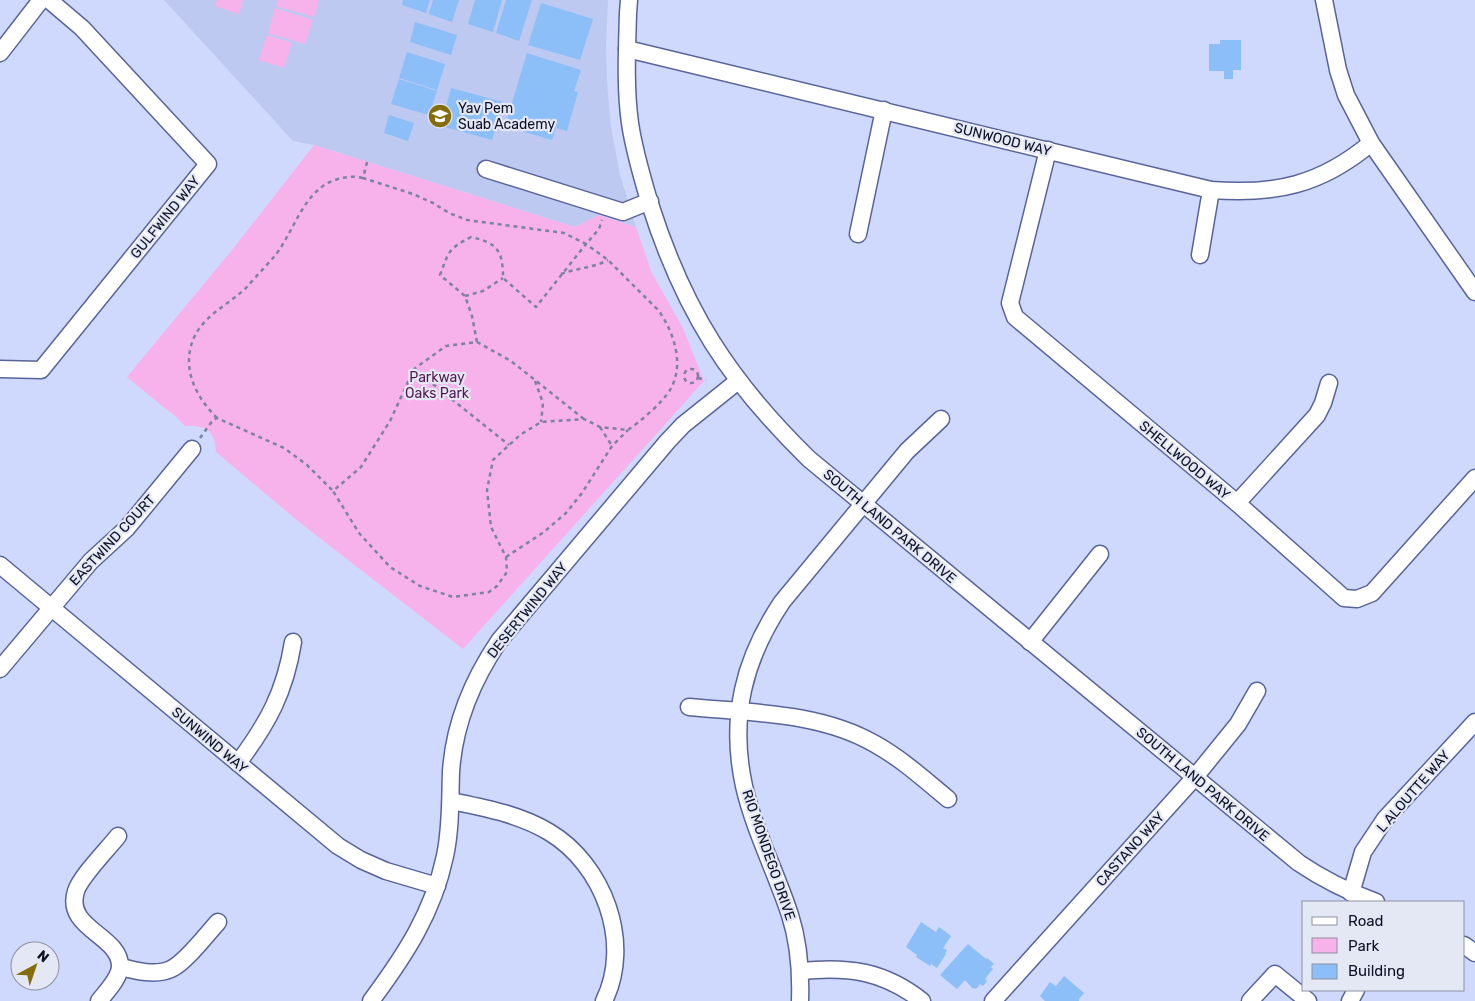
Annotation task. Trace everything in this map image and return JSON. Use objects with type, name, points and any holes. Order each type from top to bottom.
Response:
[{"type":"street","points":[[0,53],[41,0]]},
{"type":"street","name":"GULFWIND WAY","points":[[0,369],[41,370],[208,164],[82,28],[49,0]]},
{"type":"street","name":"SOUTH LAND PARK DRIVE","points":[[629,0],[627,49],[630,125],[637,163],[660,237],[684,293],[718,353],[775,426],[809,459],[1299,863],[1325,880],[1351,893],[1373,901]]},
{"type":"street","points":[[1324,0],[1338,70],[1346,95],[1370,143],[1475,292]]},
{"type":"street","name":"SUNWOOD WAY","points":[[627,49],[1211,190],[1237,192],[1288,187],[1332,171],[1352,159],[1370,143]]},
{"type":"street","points":[[858,234],[884,110]]},
{"type":"street","name":"SHELLWOOD WAY","points":[[1048,150],[1010,303],[1015,317],[1237,503],[1344,598],[1357,599],[1372,593],[1475,478]]},
{"type":"street","points":[[486,169],[623,212],[650,201]]},
{"type":"street","points":[[1200,254],[1211,190]]},
{"type":"street","name":"DESERTWIND WAY","points":[[371,1001],[411,945],[427,914],[437,886],[445,856],[451,801],[451,771],[454,743],[460,718],[470,691],[483,665],[499,641],[667,442],[683,425],[738,381]]},
{"type":"street","points":[[1237,503],[1317,415],[1324,403],[1329,383]]},
{"type":"street","name":"RIO MONDEGO DRIVE","points":[[800,1001],[801,971],[796,940],[790,916],[752,813],[740,760],[738,732],[746,674],[755,649],[782,602],[907,452],[941,419]]},
{"type":"street","name":"EASTWIND COURT","points":[[0,669],[91,561],[127,528],[192,449]]},
{"type":"street","points":[[1030,642],[1100,554]]},
{"type":"street","name":"SUNWIND WAY","points":[[0,565],[338,846],[361,860],[386,871],[437,886]]},
{"type":"street","points":[[238,763],[257,738],[272,712],[284,684],[293,642]]},
{"type":"street","name":"CASTANO WAY","points":[[993,1001],[1195,777],[1238,724],[1257,691]]},
{"type":"street","points":[[689,707],[798,718],[848,731],[874,743],[898,758],[948,799]]},
{"type":"street","name":"L ALOUTTE WAY","points":[[1351,893],[1363,852],[1385,819],[1475,722]]},
{"type":"street","points":[[451,801],[487,808],[526,820],[562,841],[583,862],[599,886],[606,902],[613,930],[614,962],[612,977],[604,1001]]},
{"type":"street","points":[[99,1001],[116,979],[120,967],[118,956],[112,947],[79,917],[75,898],[80,883],[118,836]]},
{"type":"street","points":[[120,967],[153,972],[170,970],[178,965],[218,922]]},
{"type":"street","points":[[801,971],[836,968],[877,975],[898,984],[922,1001]]},
{"type":"street","points":[[1250,1001],[1275,974],[1308,1001]]},
{"type":"path","points":[[363,178],[366,162]]},
{"type":"path","points":[[506,556],[544,532],[566,514],[612,446],[628,430],[642,420],[670,391],[676,374],[676,347],[665,320],[659,311],[608,260],[586,244],[564,233],[467,220],[449,213],[413,194],[363,178],[341,178],[326,184],[313,196],[274,256],[244,290],[214,312],[196,334],[190,350],[190,375],[205,406],[217,418],[284,448],[307,465],[333,491],[359,533],[390,567],[420,586],[453,597],[489,592],[497,586],[507,572],[506,556],[491,526],[487,490],[493,460],[520,435],[541,422],[584,419]]},
{"type":"path","points":[[477,342],[466,296],[440,275],[449,252],[454,246],[471,236],[488,241],[497,249],[500,256],[503,278],[536,307],[560,274],[598,229],[603,217]]},
{"type":"path","points":[[560,274],[573,269],[598,265],[608,260]]},
{"type":"path","points":[[466,296],[483,291],[503,278]]},
{"type":"path","points":[[333,491],[361,467],[390,421],[414,369],[446,346],[477,342],[511,361],[584,419],[600,427],[628,430]]},
{"type":"path","points":[[414,369],[509,445]]},
{"type":"path","points":[[684,376],[686,371],[692,369],[696,371],[698,378]]},
{"type":"path","points":[[676,374],[684,376],[685,380],[691,384],[696,382],[698,378]]},
{"type":"path","points":[[698,378],[706,380]]},
{"type":"path","points":[[535,379],[543,403],[541,422]]},
{"type":"path","points":[[204,432],[213,420],[217,418]]},
{"type":"path","points":[[600,427],[612,446]]},
{"type":"shaded area","name":"Yav Pem Suab Academy","points":[[164,0],[608,0],[606,46],[611,127],[620,175],[636,227],[599,215],[575,227],[314,145],[293,141]]},
{"type":"green space","points":[[217,0],[243,0],[239,14],[215,6]]},
{"type":"green space","points":[[278,0],[319,0],[314,17],[276,6]]},
{"type":"green space","points":[[275,8],[313,20],[305,44],[268,33]]},
{"type":"green space","points":[[267,35],[292,43],[284,68],[259,60]]},
{"type":"green space","name":"Parkway Oaks Park","points":[[314,145],[575,227],[599,215],[636,227],[652,273],[683,328],[704,381],[463,649],[299,522],[216,452],[214,439],[208,430],[185,426],[172,413],[127,377],[236,245]]},
{"type":"building","points":[[403,0],[430,0],[426,13],[402,5]]},
{"type":"building","points":[[433,0],[459,0],[452,22],[429,14]]},
{"type":"building","points":[[475,0],[502,0],[493,32],[468,24]]},
{"type":"building","points":[[506,0],[532,0],[519,41],[496,33]]},
{"type":"building","points":[[541,3],[593,19],[580,60],[528,45]]},
{"type":"building","points":[[415,22],[457,35],[451,55],[410,42]]},
{"type":"building","points":[[1220,40],[1241,40],[1241,70],[1233,70],[1233,79],[1224,79],[1224,71],[1209,71],[1209,44],[1220,44]]},
{"type":"building","points":[[407,52],[445,64],[437,90],[399,78]]},
{"type":"building","points":[[527,53],[581,70],[574,91],[578,92],[567,131],[556,128],[552,140],[505,126]]},
{"type":"building","points":[[399,79],[437,91],[429,115],[391,104]]},
{"type":"building","points":[[451,88],[503,102],[492,140],[441,126]]},
{"type":"building","points":[[389,115],[414,123],[408,141],[384,133]]},
{"type":"building","points":[[921,922],[936,932],[939,927],[951,936],[943,948],[947,950],[946,954],[937,968],[916,957],[917,955],[906,947]]},
{"type":"building","points":[[968,944],[994,964],[991,967],[993,969],[985,979],[987,981],[983,986],[980,984],[976,989],[973,989],[965,980],[957,989],[940,975]]},
{"type":"building","points":[[1064,976],[1084,993],[1079,1001],[1045,1001],[1040,996],[1050,982],[1056,986]]},
{"type":"place","name":"Yav Pem Suab Academy","points":[[440,116]]}]
